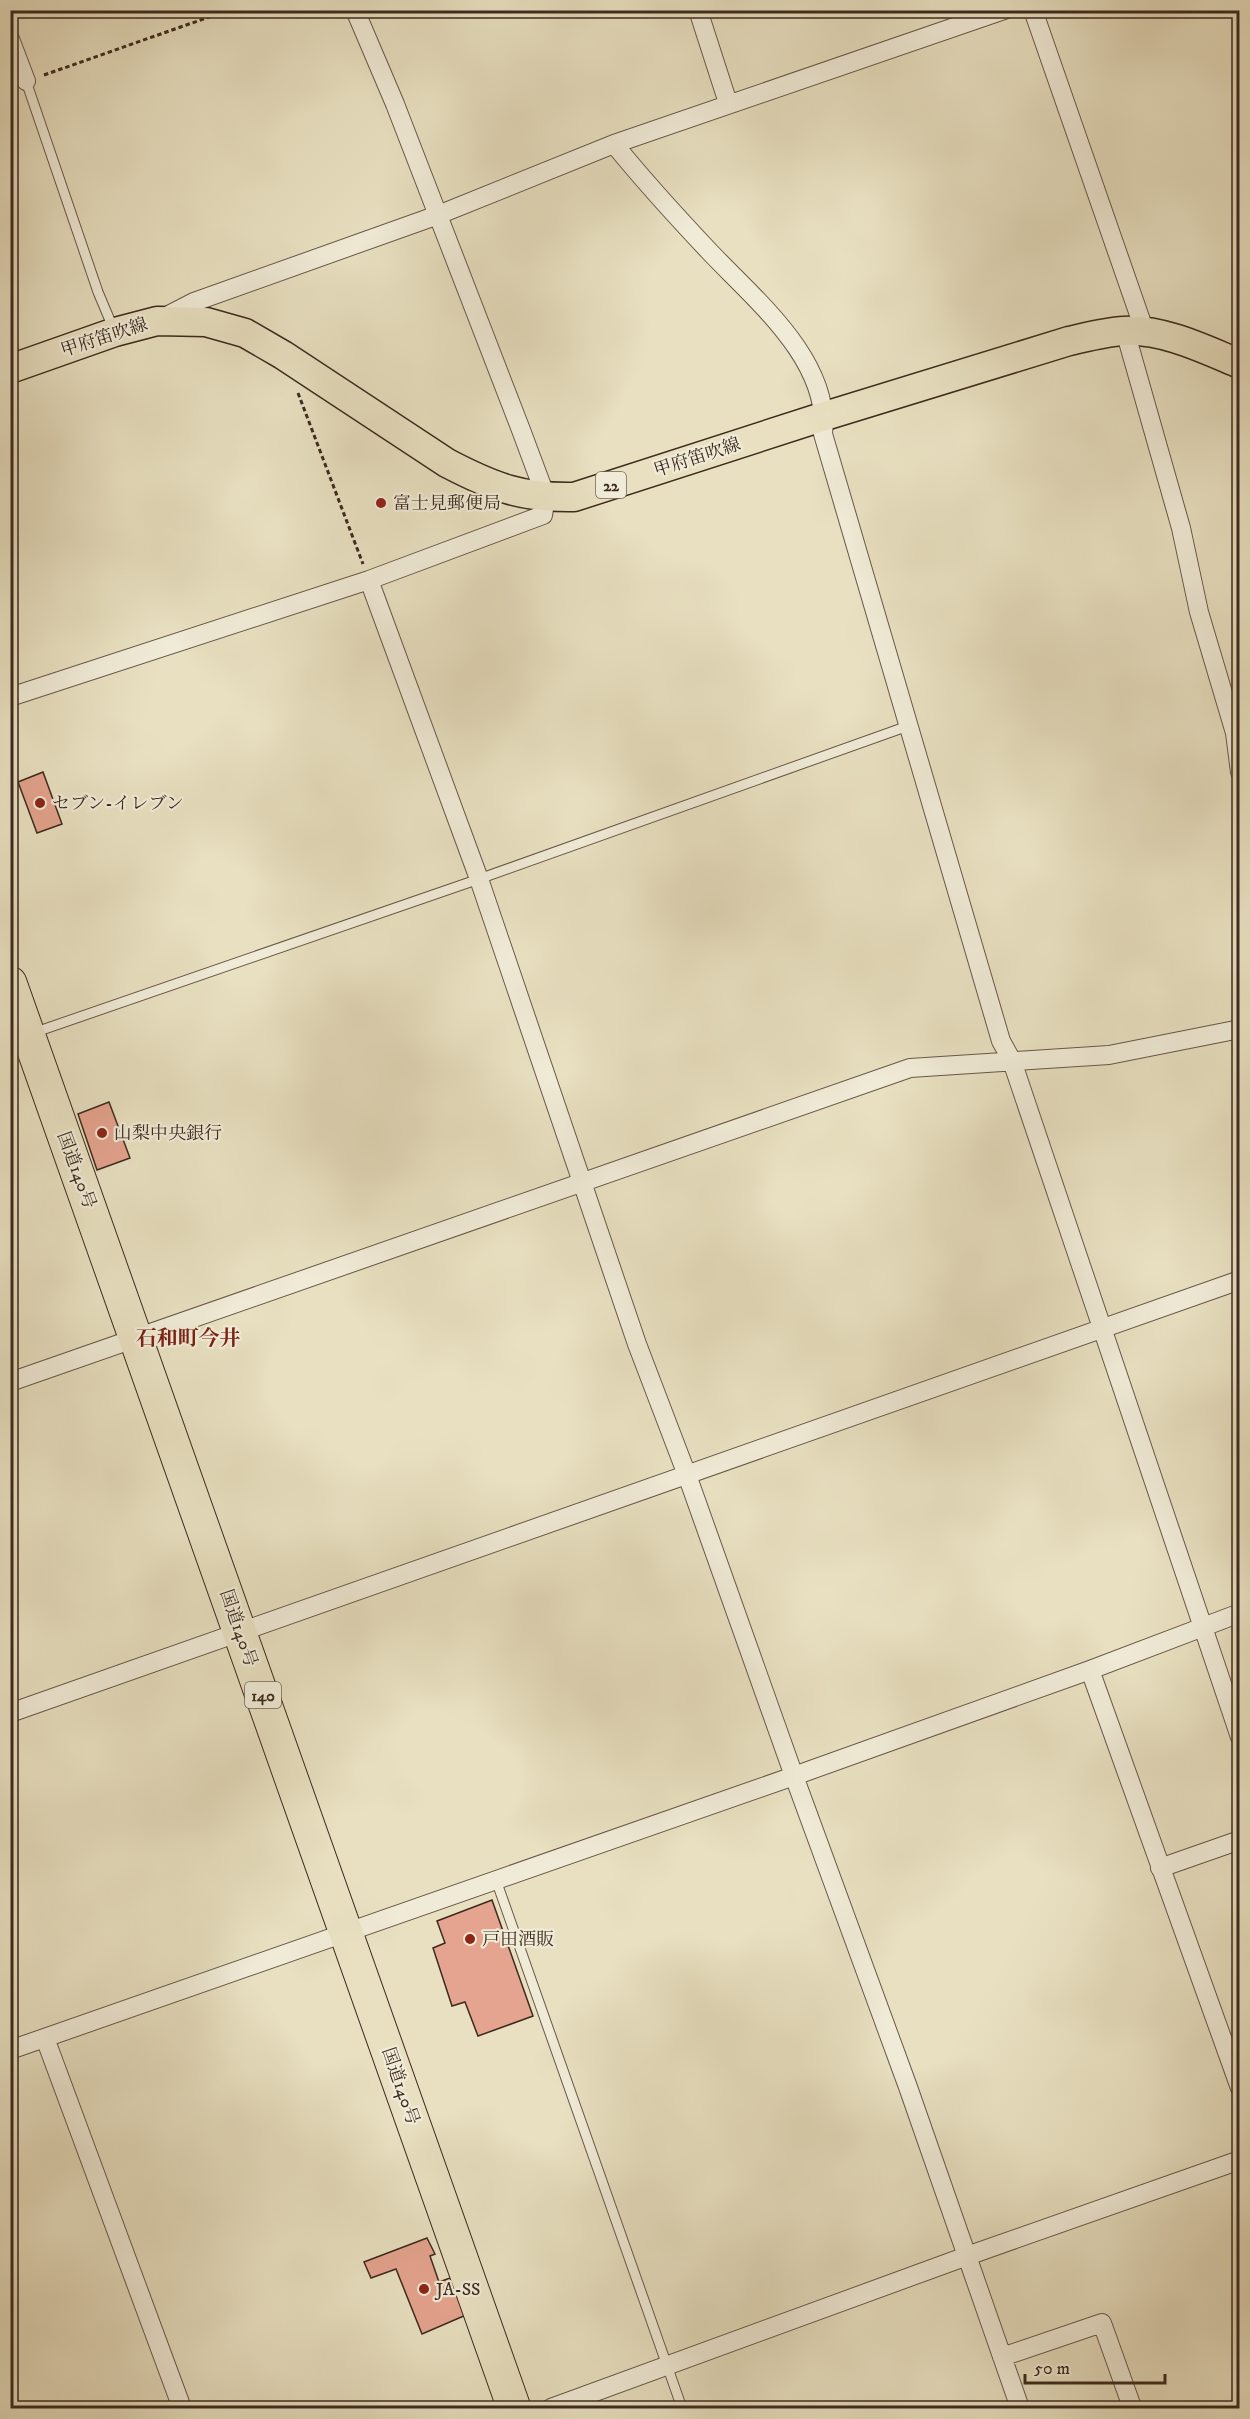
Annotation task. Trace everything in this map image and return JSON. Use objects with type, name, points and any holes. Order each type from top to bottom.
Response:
[{"type":"highway","name":"国道140号","points":[[10,983],[514,2409]]},
{"type":"main road","name":"甲府笛吹線","points":[[10,369],[115,332],[157,321],[206,322],[245,333],[283,355],[447,463],[490,485],[518,493],[546,497],[574,497],[825,416],[1069,341],[1135,331],[1179,340],[1239,364]]},
{"type":"street","points":[[10,697],[369,580],[543,515],[546,497],[395,104],[355,10]]},
{"type":"street","points":[[698,10],[728,103]]},
{"type":"street","points":[[157,321],[194,302],[438,215],[614,144],[1004,10]]},
{"type":"street","points":[[1034,10],[1135,331],[1199,612],[1235,733],[1239,772]]},
{"type":"street","points":[[10,39],[26,81]]},
{"type":"street","points":[[614,144],[655,193],[743,288],[767,308],[793,342],[819,390],[825,416],[824,434],[1001,1041],[1012,1061],[1239,1737]]},
{"type":"street","points":[[369,580],[479,879],[637,1344],[687,1475],[908,2087],[1020,2409]]},
{"type":"street","points":[[10,1382],[910,1068],[1109,1055],[1239,1029]]},
{"type":"street","points":[[10,1713],[1239,1280]]},
{"type":"street","points":[[10,2050],[794,1776],[1090,1670],[1239,1613]]},
{"type":"street","points":[[1090,1670],[1239,2088]]},
{"type":"street","points":[[1160,1868],[1239,1840]]},
{"type":"street","points":[[45,2038],[182,2409]]},
{"type":"street","points":[[551,2409],[967,2256],[1239,2160]]},
{"type":"street","points":[[1002,2357],[1102,2323],[1132,2407],[1129,2409]]},
{"type":"lane","points":[[26,81],[98,292],[115,332]]},
{"type":"lane","points":[[29,1035],[479,879],[909,726]]},
{"type":"lane","points":[[496,1880],[682,2409]]},
{"type":"path","points":[[26,81],[229,10]]},
{"type":"path","points":[[283,355],[369,580]]},
{"type":"building","points":[[43,772],[62,824],[37,833],[18,782]]},
{"type":"building","points":[[109,1102],[130,1158],[97,1170],[78,1114]]},
{"type":"building","points":[[492,1900],[533,2016],[478,2036],[465,2002],[452,2006],[433,1948],[445,1943],[437,1921]]},
{"type":"building","points":[[427,2238],[435,2254],[430,2256],[439,2282],[453,2277],[466,2315],[422,2334],[396,2269],[371,2278],[364,2262]]},
{"type":"place","name":"富士見郵便局","points":[[381,503]]},
{"type":"place","name":"セブン-イレブン","points":[[40,803]]},
{"type":"place","name":"山梨中央銀行","points":[[102,1133]]},
{"type":"place","name":"戸田酒販","points":[[470,1939]]},
{"type":"place","name":"JA-SS","points":[[424,2289]]},
{"type":"district","name":"石和町今井","points":[[188,1338]]}]
